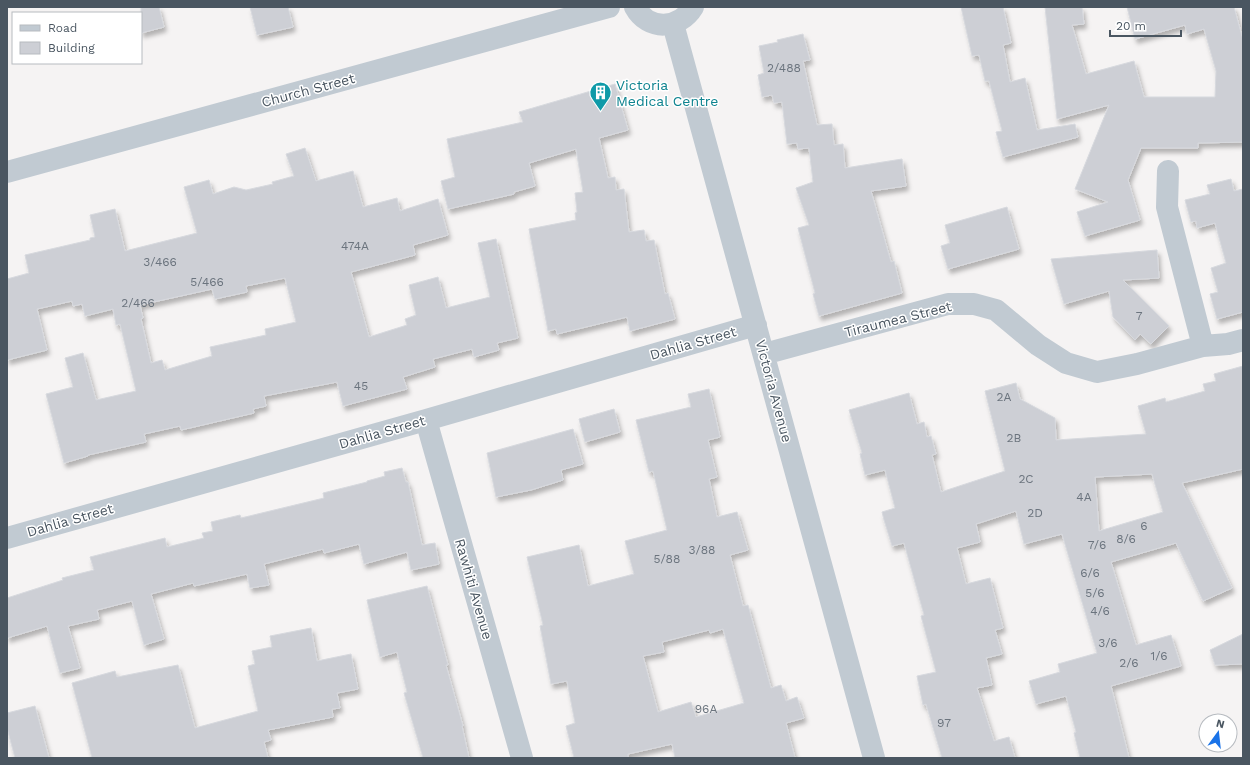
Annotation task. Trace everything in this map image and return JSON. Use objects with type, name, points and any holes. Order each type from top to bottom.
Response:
[{"type":"street","name":"Church Street","points":[[7,172],[609,7]]},
{"type":"street","points":[[635,7],[645,19],[663,25],[673,24],[682,20],[690,13],[693,7]]},
{"type":"street","name":"Victoria Avenue","points":[[673,24],[874,758]]},
{"type":"street","points":[[1168,171],[1167,207],[1203,346]]},
{"type":"street","name":"Tiraumea Street","points":[[764,354],[948,304],[974,304],[996,310],[1038,346],[1066,363],[1097,372],[1137,364],[1203,346],[1228,344],[1243,340]]},
{"type":"street","name":"Dahlia Street","points":[[7,538],[756,325]]},
{"type":"street","name":"Rawhiti Avenue","points":[[426,420],[522,758]]},
{"type":"building","points":[[141,7],[159,7],[164,27],[142,33]]},
{"type":"building","points":[[250,7],[288,7],[293,27],[257,35]]},
{"type":"building","points":[[961,7],[1003,7],[1011,43],[1003,45],[1010,82],[1025,78],[1037,130],[1075,124],[1078,137],[1003,157],[996,132],[1002,131],[989,81],[985,81],[979,55],[972,56]]},
{"type":"building","points":[[1045,7],[1082,7],[1084,24],[1072,25],[1086,74],[1134,61],[1144,97],[1215,97],[1216,71],[1204,29],[1187,34],[1185,25],[1135,39],[1127,7],[1234,7],[1243,40],[1243,142],[1198,143],[1198,148],[1141,148],[1128,180],[1140,220],[1085,236],[1077,212],[1108,202],[1075,189],[1109,105],[1057,119]]},
{"type":"building","points":[[803,34],[810,60],[803,61],[817,125],[832,124],[834,145],[843,144],[845,168],[902,159],[906,186],[871,191],[891,262],[894,261],[902,293],[819,316],[813,294],[815,293],[798,228],[809,225],[796,188],[813,182],[809,148],[798,149],[797,143],[787,144],[782,102],[774,103],[772,95],[762,97],[758,75],[764,73],[759,46]]},
{"type":"building","points":[[615,84],[628,130],[599,138],[608,178],[615,177],[616,190],[624,189],[629,232],[644,230],[646,241],[654,240],[665,294],[668,293],[675,319],[630,331],[627,317],[557,334],[556,329],[548,331],[529,229],[576,220],[575,213],[577,212],[575,193],[583,192],[576,149],[529,163],[535,186],[514,192],[514,194],[448,209],[441,181],[455,177],[447,139],[523,122],[519,112]]},
{"type":"building","points":[[305,148],[316,181],[353,171],[363,207],[397,198],[400,211],[438,199],[448,235],[413,245],[415,255],[351,272],[369,337],[407,325],[405,319],[416,315],[409,285],[438,277],[446,308],[490,297],[478,243],[496,239],[518,338],[497,343],[499,350],[474,357],[472,349],[433,359],[435,367],[403,377],[407,389],[343,406],[337,382],[264,396],[266,406],[253,409],[254,413],[181,430],[180,426],[144,434],[146,442],[88,455],[64,463],[46,394],[73,387],[65,358],[83,353],[96,400],[136,391],[120,324],[116,325],[113,309],[85,316],[82,304],[73,306],[72,301],[37,309],[47,350],[7,360],[7,279],[29,273],[25,255],[90,240],[90,238],[95,237],[90,215],[115,209],[125,251],[197,233],[184,187],[209,180],[213,194],[234,187],[246,190],[273,184],[272,182],[294,176],[286,154]],"holes":[[[285,278],[296,322],[265,329],[266,335],[210,347],[212,356],[165,370],[162,360],[151,363],[141,319],[143,318],[140,305],[212,289],[215,299],[247,292],[246,286]]]},
{"type":"building","points":[[1231,179],[1234,191],[1243,189],[1243,312],[1217,319],[1210,294],[1218,292],[1211,268],[1226,263],[1215,223],[1197,228],[1196,221],[1191,222],[1185,200],[1210,194],[1207,185]]},
{"type":"building","points":[[1007,207],[1019,249],[948,269],[941,246],[950,243],[945,225]]},
{"type":"building","points":[[1157,250],[1159,278],[1123,280],[1169,326],[1151,344],[1140,334],[1135,340],[1113,317],[1109,291],[1064,304],[1051,259]]},
{"type":"building","points":[[1243,366],[1243,469],[1182,483],[1232,588],[1203,601],[1176,543],[1111,562],[1136,645],[1171,635],[1181,666],[1111,686],[1129,758],[1080,758],[1074,733],[1076,732],[1066,696],[1036,704],[1029,681],[1060,672],[1058,664],[1097,653],[1062,534],[1024,544],[1016,511],[976,524],[980,542],[957,548],[966,584],[990,578],[1003,628],[995,630],[1002,654],[986,658],[992,685],[977,688],[994,741],[1009,737],[1015,758],[942,758],[926,704],[923,705],[917,676],[936,672],[921,616],[924,615],[904,543],[892,546],[884,520],[882,512],[895,508],[885,470],[865,475],[860,454],[862,453],[849,410],[909,393],[917,424],[924,422],[927,437],[931,436],[936,454],[932,455],[941,492],[1005,471],[985,391],[1016,383],[1020,399],[1055,418],[1056,440],[1146,434],[1138,406],[1165,398],[1166,402],[1205,391],[1203,384],[1216,381],[1214,374]],"holes":[[[1152,474],[1163,512],[1099,531],[1095,477]]]},
{"type":"building","points":[[709,389],[720,437],[708,440],[717,477],[709,479],[717,517],[737,512],[748,550],[730,555],[743,606],[748,605],[771,688],[781,685],[786,701],[797,697],[804,718],[786,723],[795,758],[675,758],[672,744],[628,754],[628,758],[574,758],[566,726],[575,723],[567,681],[551,684],[540,626],[543,625],[527,557],[579,545],[588,586],[634,574],[625,541],[667,530],[653,471],[649,472],[636,420],[691,407],[688,394]],"holes":[[[723,629],[744,703],[696,717],[691,702],[658,712],[643,656],[664,652],[662,642],[709,630],[710,633]]]},
{"type":"building","points":[[614,409],[620,432],[585,442],[579,419]]},
{"type":"building","points":[[573,429],[583,464],[561,470],[563,480],[531,490],[496,497],[487,453]]},
{"type":"building","points":[[402,468],[406,482],[408,482],[422,545],[435,543],[439,564],[411,570],[407,552],[364,564],[359,544],[324,553],[323,549],[264,564],[269,585],[250,588],[247,574],[194,586],[193,583],[151,594],[164,639],[144,645],[132,601],[97,610],[99,619],[68,626],[80,668],[60,673],[47,626],[7,638],[7,598],[63,580],[62,578],[94,570],[90,557],[165,538],[167,547],[204,538],[202,533],[213,531],[211,522],[240,515],[241,518],[324,498],[323,493],[367,482],[385,476],[384,472]]},
{"type":"building","points":[[427,586],[448,665],[446,665],[463,726],[469,758],[423,758],[404,693],[407,692],[397,652],[380,657],[367,600]]},
{"type":"building","points":[[311,628],[317,661],[351,654],[358,689],[337,693],[340,708],[332,709],[333,717],[268,730],[271,740],[264,742],[268,758],[92,758],[72,683],[115,671],[117,677],[178,665],[195,728],[258,711],[248,666],[255,664],[252,651],[272,647],[270,636]]},
{"type":"building","points":[[1243,634],[1243,664],[1215,665],[1210,650]]},
{"type":"building","points":[[35,706],[49,758],[15,758],[7,728],[7,713]]},
{"type":"place","name":"Victoria Medical Centre","points":[[601,112]]}]
